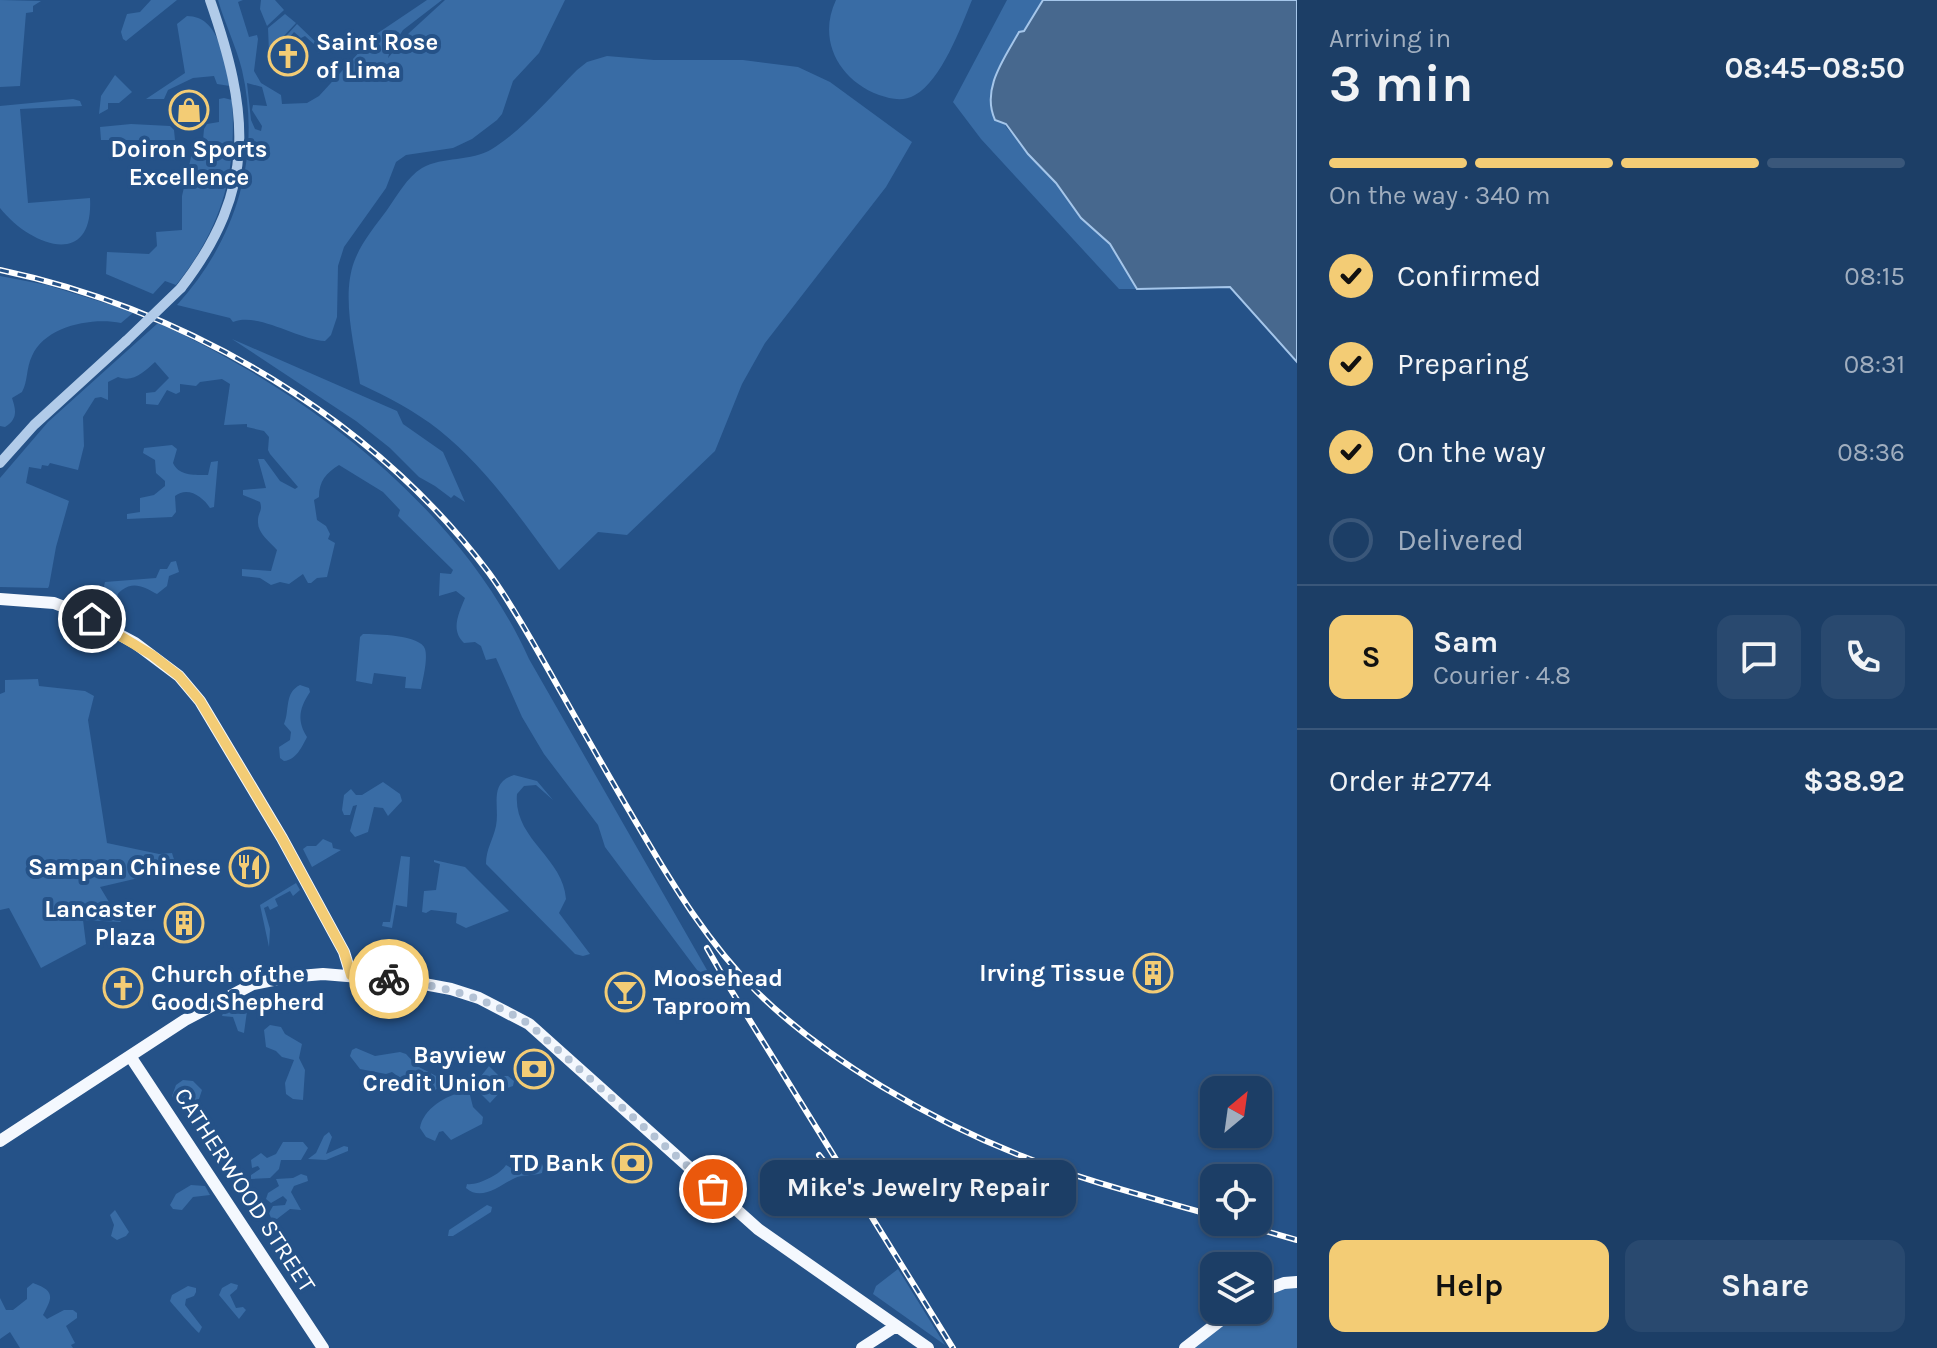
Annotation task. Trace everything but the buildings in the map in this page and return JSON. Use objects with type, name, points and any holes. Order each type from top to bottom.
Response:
[{"type":"main road","points":[[0,599],[54,603],[92,619],[135,643],[179,676],[200,701],[282,838],[344,952],[351,975]]},
{"type":"main road","points":[[0,1141],[194,1015],[253,984],[306,974],[351,975],[408,981],[464,993],[495,1005],[529,1024],[758,1229],[928,1348]]},
{"type":"main road","name":"CATHERWOOD STREET","points":[[130,1056],[323,1348]]},
{"type":"main road","points":[[1272,1288],[1297,1282]]},
{"type":"main road","points":[[1185,1348],[1216,1324]]},
{"type":"main road","points":[[862,1348],[896,1326]]},
{"type":"street","points":[[0,463],[34,425],[181,288],[218,232],[230,201],[240,131],[237,89],[210,0]]},
{"type":"shaded area","points":[[0,0],[41,1],[33,6],[33,12],[26,13],[20,86],[0,87]]},
{"type":"shaded area","points":[[151,0],[177,0],[126,41],[121,32],[127,14],[140,12]]},
{"type":"shaded area","points":[[218,0],[243,0],[238,2],[249,37],[257,35],[258,39],[254,71],[261,83],[281,95],[282,104],[307,103],[319,96],[375,35],[427,0],[442,0],[403,30],[388,58],[409,33],[445,0],[565,0],[539,53],[513,81],[497,120],[472,139],[453,148],[406,155],[396,162],[386,188],[344,247],[338,266],[337,317],[331,335],[325,341],[266,323],[233,322],[230,318],[177,305],[198,280],[229,225],[246,165],[249,134],[242,70]],"holes":[[[247,83],[262,87],[267,106],[253,105],[252,110],[262,126],[261,131],[255,129],[251,120]]]},
{"type":"shaded area","points":[[261,0],[275,0],[284,10],[267,26],[260,9]]},
{"type":"shaded area","points":[[836,0],[972,0],[942,66],[933,78],[915,95],[892,99],[865,88],[843,69],[835,57],[829,30]]},
{"type":"shaded area","points":[[1007,0],[1043,0],[1023,31],[1019,32],[992,85],[1006,127],[1056,183],[1081,218],[1110,244],[1137,289],[1119,289],[981,139],[953,102]]},
{"type":"shaded area","points":[[1043,0],[1297,0],[1297,362],[1230,287],[1137,289],[1110,244],[1081,218],[1006,124],[995,120],[991,97],[996,74],[1019,32],[1024,31]]},
{"type":"shaded area","points":[[285,14],[296,23],[269,52],[268,28]]},
{"type":"shaded area","points":[[187,16],[207,23],[214,32],[230,86],[217,84],[214,76],[193,78],[168,90],[164,99],[146,99],[185,73],[177,24]]},
{"type":"shaded area","points":[[297,24],[322,48],[318,53],[317,47],[305,36],[301,38],[294,32],[270,60],[267,57]]},
{"type":"shaded area","points":[[607,56],[654,60],[743,60],[798,67],[830,82],[912,142],[886,187],[765,343],[742,384],[715,451],[627,535],[598,532],[559,570],[504,496],[456,445],[430,423],[360,384],[350,323],[350,276],[360,248],[412,176],[430,164],[475,156],[492,149],[526,122],[577,70],[587,62]]},
{"type":"shaded area","points":[[115,75],[132,92],[119,103],[108,103],[108,109],[99,114],[101,96]]},
{"type":"shaded area","points":[[73,99],[80,101],[82,106],[20,109],[28,203],[90,198],[89,221],[82,235],[71,243],[58,244],[27,233],[0,208],[0,106]]},
{"type":"shaded area","points":[[219,99],[232,100],[229,176],[215,220],[192,263],[176,285],[165,281],[153,294],[106,274],[107,252],[149,254],[157,246],[156,232],[182,230],[182,196],[195,140],[203,140],[207,124],[219,122]]},
{"type":"shaded area","points":[[131,124],[170,126],[174,130],[175,140],[101,140],[100,127]]},
{"type":"shaded area","points":[[0,276],[47,285],[134,312],[121,323],[84,323],[47,337],[32,356],[22,392],[12,398],[15,414],[5,427],[0,426]]},
{"type":"shaded area","points":[[158,323],[214,350],[322,419],[374,460],[421,504],[463,552],[500,604],[715,984],[712,990],[605,847],[598,825],[544,754],[522,717],[496,658],[486,660],[481,646],[475,642],[464,643],[460,638],[457,621],[465,598],[456,591],[439,596],[440,573],[451,574],[453,570],[398,516],[400,510],[383,492],[339,465],[324,478],[319,497],[314,500],[317,520],[326,526],[330,534],[328,539],[335,543],[327,577],[308,583],[303,574],[289,584],[280,582],[271,585],[260,578],[242,576],[242,569],[271,571],[277,550],[260,529],[260,502],[243,495],[243,490],[266,488],[258,459],[264,459],[280,481],[295,489],[298,487],[270,454],[269,437],[264,431],[247,427],[247,424],[224,425],[230,384],[222,379],[200,382],[196,386],[180,384],[180,392],[176,394],[167,390],[158,405],[146,404],[146,393],[155,392],[169,378],[155,362],[133,378],[118,377],[108,382],[108,400],[95,398],[83,417],[84,446],[78,470],[50,463],[48,466],[42,465],[41,469],[29,467],[26,483],[69,501],[48,588],[0,587],[0,478],[48,422]]},
{"type":"shaded area","points":[[232,339],[397,411],[403,424],[443,452],[465,502],[454,495],[451,498],[419,477],[390,448],[356,421]]},
{"type":"shaded area","points":[[172,445],[177,449],[173,463],[183,473],[208,475],[211,462],[218,461],[214,507],[210,508],[199,497],[185,492],[175,496],[176,512],[172,517],[127,519],[127,514],[140,512],[140,498],[154,495],[165,486],[165,481],[156,473],[155,460],[143,453],[144,448]]},
{"type":"shaded area","points":[[176,561],[179,572],[169,576],[167,586],[157,594],[135,585],[111,597],[104,586],[105,582],[156,578],[160,569],[167,569],[171,562]]},
{"type":"shaded area","points":[[363,634],[397,636],[422,644],[426,658],[421,689],[405,688],[406,677],[374,673],[372,684],[356,681],[360,637]]},
{"type":"shaded area","points":[[38,679],[39,686],[85,691],[94,696],[88,720],[107,843],[159,854],[172,853],[177,869],[100,887],[121,922],[83,920],[86,944],[41,968],[9,908],[0,910],[0,694],[5,692],[5,680]]},
{"type":"shaded area","points":[[300,685],[309,688],[310,692],[301,714],[301,725],[307,737],[295,756],[284,761],[280,758],[279,747],[290,740],[291,732],[284,724],[288,702],[292,692]]},
{"type":"shaded area","points":[[514,775],[537,781],[553,800],[536,785],[524,786],[517,794],[523,823],[563,884],[566,899],[559,913],[590,954],[575,954],[486,864],[496,826],[498,789]]},
{"type":"shaded area","points":[[383,782],[400,794],[402,801],[388,816],[383,808],[374,807],[368,832],[355,837],[350,831],[357,805],[353,806],[350,815],[344,815],[344,795],[351,789],[356,795],[362,795]]},
{"type":"shaded area","points":[[323,839],[332,843],[333,848],[341,850],[312,867],[303,849],[316,846]]},
{"type":"shaded area","points":[[401,856],[410,857],[407,907],[396,905],[392,928],[382,926],[383,922],[390,922]]},
{"type":"shaded area","points":[[434,860],[465,867],[509,911],[466,928],[456,923],[457,913],[422,912],[424,891],[436,890],[440,864]]},
{"type":"shaded area","points":[[296,883],[300,890],[293,896],[290,891],[275,899],[278,906],[270,910],[268,906],[264,908],[270,929],[269,947],[260,905]]},
{"type":"shaded area","points":[[233,1000],[247,1011],[244,1033],[238,1031],[233,1017],[222,1016],[226,1004]]},
{"type":"shaded area","points":[[270,1025],[281,1027],[285,1034],[302,1044],[299,1058],[305,1070],[303,1100],[286,1094],[285,1083],[294,1060],[266,1047],[264,1030]]},
{"type":"shaded area","points":[[356,1048],[375,1056],[406,1054],[417,1066],[438,1077],[440,1087],[435,1090],[422,1082],[407,1083],[392,1072],[386,1074],[360,1069],[350,1056]]},
{"type":"shaded area","points":[[489,1066],[499,1076],[508,1076],[514,1081],[513,1086],[502,1090],[490,1103],[473,1086]]},
{"type":"shaded area","points":[[183,1080],[193,1081],[202,1090],[199,1099],[184,1106],[176,1103],[172,1096],[176,1085]]},
{"type":"shaded area","points":[[464,1092],[470,1095],[473,1107],[483,1117],[482,1124],[451,1140],[443,1131],[439,1132],[435,1141],[426,1137],[420,1128],[430,1109],[450,1096]]},
{"type":"shaded area","points":[[329,1132],[332,1137],[326,1154],[344,1146],[348,1147],[348,1151],[326,1160],[308,1159],[316,1153]]},
{"type":"shaded area","points":[[283,1142],[303,1142],[308,1148],[301,1160],[281,1160],[279,1169],[270,1178],[251,1179],[251,1175],[260,1169],[258,1166],[252,1168],[251,1160],[261,1153],[267,1158],[276,1154]]},
{"type":"shaded area","points":[[527,1159],[541,1161],[542,1173],[518,1177],[485,1193],[466,1188],[467,1184],[494,1175],[506,1165],[513,1169]]},
{"type":"shaded area","points":[[301,1174],[307,1176],[308,1181],[294,1186],[291,1192],[301,1210],[290,1209],[277,1219],[271,1218],[269,1213],[273,1206],[285,1205],[287,1200],[283,1196],[271,1203],[266,1199],[268,1193],[279,1186],[276,1179]]},
{"type":"shaded area","points":[[191,1185],[205,1186],[210,1195],[193,1197],[182,1210],[173,1209],[170,1205],[176,1194]]},
{"type":"shaded area","points":[[487,1205],[492,1207],[491,1212],[453,1236],[448,1236],[449,1230]]},
{"type":"shaded area","points":[[115,1210],[129,1232],[117,1240],[111,1236],[114,1225],[110,1215]]},
{"type":"shaded area","points":[[898,1269],[945,1345],[873,1294],[876,1286]]},
{"type":"shaded area","points":[[1297,1282],[1297,1348],[1185,1348],[1216,1324],[1272,1324],[1272,1289]]},
{"type":"shaded area","points":[[33,1283],[49,1292],[43,1315],[47,1319],[64,1310],[77,1313],[77,1318],[66,1326],[75,1343],[71,1345],[73,1348],[20,1348],[10,1332],[0,1339],[0,1298],[6,1310],[13,1310],[27,1299],[27,1288]]},
{"type":"shaded area","points":[[231,1283],[238,1285],[230,1295],[236,1308],[246,1310],[239,1319],[219,1295],[222,1288]]},
{"type":"shaded area","points":[[188,1286],[196,1288],[194,1296],[186,1299],[185,1305],[202,1327],[199,1333],[170,1301],[172,1295]]},
{"type":"railway","points":[[0,270],[70,288],[139,312],[206,343],[271,378],[332,420],[390,466],[442,517],[496,583],[653,851],[708,935],[757,992],[815,1041],[847,1065],[917,1107],[988,1142],[1069,1173],[1200,1212]]},
{"type":"railway","points":[[707,948],[953,1348]]},
{"type":"railway","points":[[819,1155],[842,1183]]},
{"type":"railway","points":[[1272,1233],[1297,1240]]},
{"type":"way so far","points":[[389,979],[464,993],[495,1005],[529,1024],[713,1189]]},
{"type":"place","name":"Saint Rose of Lima","points":[[288,56]]},
{"type":"place","name":"Doiron Sports Excellence","points":[[189,110]]},
{"type":"place","name":"Sampan Chinese","points":[[249,867]]},
{"type":"place","name":"Lancaster Plaza","points":[[184,923]]},
{"type":"place","name":"Irving Tissue","points":[[1153,973]]},
{"type":"place","name":"Church of the Good Shepherd","points":[[123,988]]},
{"type":"place","name":"Moosehead Taproom","points":[[625,992]]},
{"type":"place","name":"Bayview Credit Union","points":[[534,1069]]},
{"type":"place","name":"TD Bank","points":[[632,1163]]},
{"type":"place","name":"Mike's Jewelry Repair","points":[[713,1189]]},
{"type":"route","points":[[92,619],[125,636],[152,655],[179,676],[200,701],[282,838],[344,952],[351,975],[389,979]]}]
